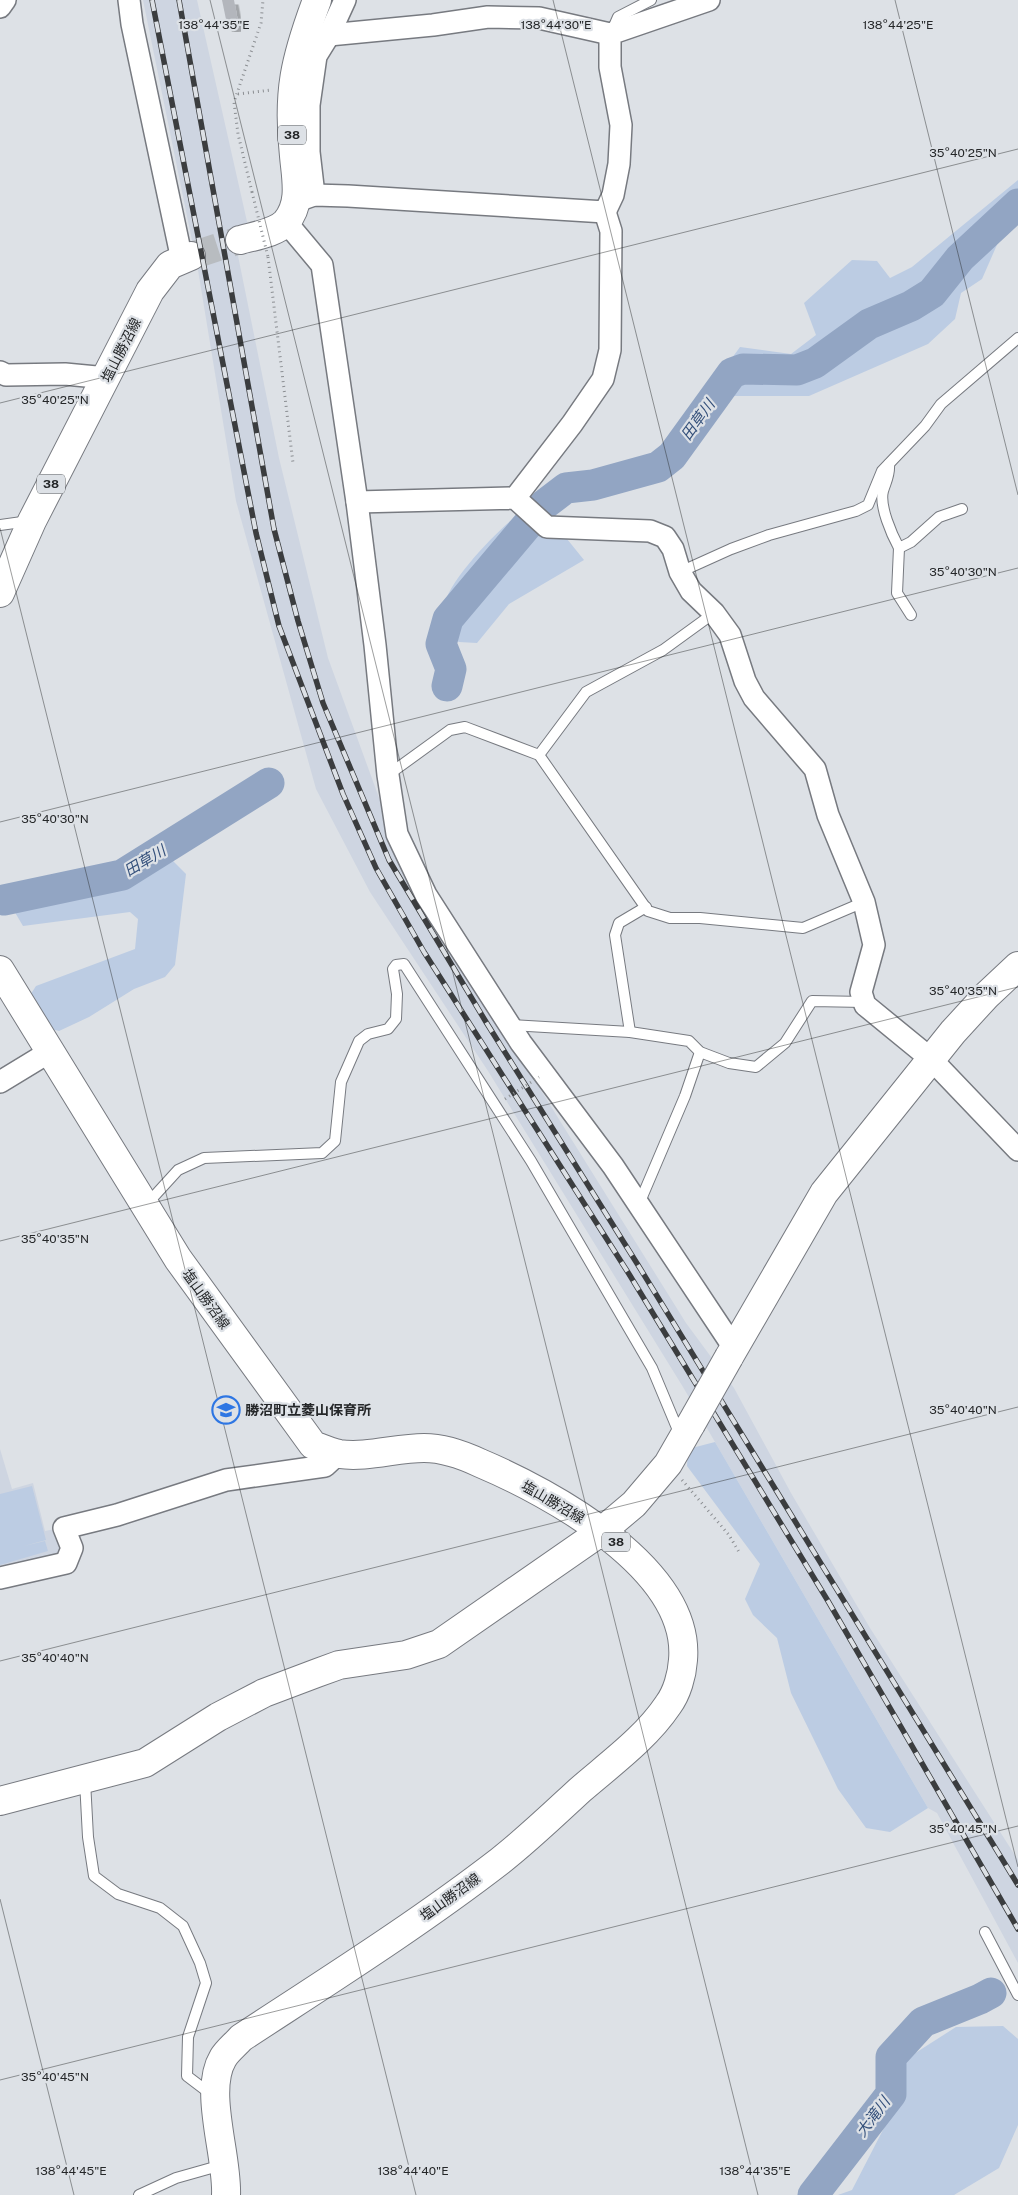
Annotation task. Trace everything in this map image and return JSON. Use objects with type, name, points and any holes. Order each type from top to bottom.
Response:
[{"type":"main road","name":"38","points":[[299,206],[290,123],[292,85],[298,55],[317,0]]},
{"type":"main road","points":[[240,240],[276,229],[299,206]]},
{"type":"main road","name":"塩山勝沼線","points":[[0,593],[32,521],[158,279],[170,265],[187,258]]},
{"type":"main road","points":[[1,1798],[85,1780],[145,1763],[218,1717],[264,1693],[339,1665],[406,1655],[439,1644],[602,1531],[634,1504],[668,1464],[824,1193],[931,1059],[986,996],[1018,966]]},
{"type":"main road","name":"塩山勝沼線","points":[[0,970],[51,1050],[178,1260],[313,1445],[338,1454],[364,1454],[426,1448],[454,1453],[480,1463],[543,1495],[602,1531],[652,1576],[665,1593],[678,1621],[683,1658],[679,1681],[669,1704],[642,1735],[502,1860],[392,1939],[240,2038],[223,2058],[215,2078],[215,2096],[225,2165],[226,2195]]},
{"type":"street","points":[[0,7],[5,0]]},
{"type":"street","points":[[130,0],[132,24],[187,258]]},
{"type":"street","points":[[345,0],[329,35],[316,56],[309,105],[310,152],[299,206],[322,266],[357,502],[375,645],[388,775],[397,834],[426,894],[522,1043],[639,1204],[732,1352]]},
{"type":"street","points":[[329,35],[433,25],[488,17],[540,18],[610,34],[709,0]]},
{"type":"street","points":[[516,498],[572,424],[603,379],[610,350],[611,231],[605,212],[613,195],[619,164],[621,124],[610,67],[610,34]]},
{"type":"street","points":[[299,206],[605,212]]},
{"type":"street","points":[[0,372],[6,375],[65,374],[107,378]]},
{"type":"street","points":[[357,502],[516,498],[547,527],[650,531],[665,537],[674,549],[680,572],[691,591],[714,613],[730,635],[745,681],[754,698],[815,768],[828,815],[864,902],[874,945],[861,992],[864,1002],[878,1016],[931,1059],[1018,1150]]},
{"type":"street","points":[[0,1082],[51,1050]]},
{"type":"street","points":[[0,1578],[66,1563],[72,1548],[64,1528],[117,1515],[226,1480],[325,1466],[338,1454]]},
{"type":"lane","points":[[610,34],[618,17],[651,0]]},
{"type":"lane","points":[[680,572],[731,548],[868,505],[882,471],[925,426],[941,404],[1018,338]]},
{"type":"lane","points":[[889,464],[889,477],[882,498],[891,534],[899,548],[898,593],[911,615]]},
{"type":"lane","points":[[899,548],[911,542],[939,516],[962,509]]},
{"type":"lane","points":[[0,525],[32,521]]},
{"type":"lane","points":[[539,754],[586,692],[663,650],[714,613]]},
{"type":"lane","points":[[388,775],[450,730],[465,727],[539,754],[648,911],[670,918],[700,918],[803,928],[864,902]]},
{"type":"lane","points":[[630,1032],[615,935],[619,923],[646,907]]},
{"type":"lane","points":[[146,1205],[178,1170],[204,1158],[322,1154],[335,1141],[341,1082],[359,1041],[368,1034],[388,1029],[396,1019],[397,994],[394,969],[396,965],[404,964],[532,1161],[687,1432]]},
{"type":"lane","points":[[511,1024],[630,1032],[689,1041],[700,1052],[729,1063],[756,1067],[785,1043],[812,1001],[864,1002]]},
{"type":"lane","points":[[639,1204],[685,1096],[700,1052]]},
{"type":"lane","points":[[85,1780],[88,1837],[94,1876],[118,1894],[160,1908],[184,1926],[200,1963],[206,1983],[188,2037],[187,2076],[215,2096]]},
{"type":"lane","points":[[984,1932],[1018,1995]]},
{"type":"lane","points":[[139,2195],[176,2178],[225,2165]]},
{"type":"path","points":[[263,0],[261,23],[234,102],[238,134],[268,257],[293,463]]},
{"type":"path","points":[[238,94],[279,89]]},
{"type":"path","points":[[505,1099],[538,1077]]},
{"type":"path","points":[[668,1464],[729,1535],[739,1552]]},
{"type":"shaded area","points":[[143,0],[197,0],[248,226],[233,231],[279,458],[328,658],[401,858],[459,959],[686,1323],[734,1388],[791,1493],[870,1628],[1018,1860],[1018,1963],[937,1813],[928,1808],[683,1387],[488,1071],[370,892],[316,789],[236,501],[198,270]]},
{"type":"shaded area","points":[[1018,180],[1018,220],[1003,231],[982,279],[961,293],[955,319],[928,344],[809,396],[735,396],[721,373],[740,347],[791,354],[816,335],[804,303],[852,260],[877,261],[890,278],[912,267]]},
{"type":"shaded area","points":[[519,514],[563,534],[584,560],[509,604],[477,643],[459,642],[450,637],[446,622],[444,607],[447,597],[463,571],[487,543]]},
{"type":"shaded area","points":[[170,858],[186,874],[175,965],[165,977],[134,989],[89,1017],[59,1031],[47,1028],[27,1000],[36,986],[135,949],[138,919],[130,912],[23,926],[13,909],[30,879],[70,873],[146,868]]},
{"type":"shaded area","points":[[715,1442],[928,1808],[890,1832],[866,1828],[838,1789],[791,1693],[777,1638],[753,1615],[745,1599],[760,1564],[687,1466],[688,1449]]},
{"type":"shaded area","points":[[0,1449],[12,1489],[33,1483],[45,1531],[55,1529],[60,1552],[58,1559],[0,1573]]},
{"type":"shaded area","points":[[32,1486],[46,1540],[24,1546],[45,1541],[48,1551],[0,1565],[0,1494]]},
{"type":"shaded area","points":[[1003,2026],[1018,2039],[1018,2125],[999,2168],[954,2195],[838,2195],[852,2190],[901,2095],[906,2059],[956,2027]]},
{"type":"building","points":[[222,0],[234,0],[239,27],[228,29]]},
{"type":"waterway","name":"田草川","points":[[447,686],[451,669],[441,644],[448,619],[545,504],[566,488],[593,485],[658,467],[672,456],[732,373],[743,369],[797,370],[815,363],[869,324],[911,306],[932,293],[960,258],[1018,204]]},
{"type":"waterway","name":"田草川","points":[[4,900],[122,875],[269,783]]},
{"type":"waterway","name":"大滝川","points":[[813,2195],[891,2094],[891,2057],[923,2022],[991,1993]]},
{"type":"tunnel","points":[[191,256],[240,240]]},
{"type":"railway","points":[[152,0],[256,533],[279,626],[343,794],[376,868],[424,952],[629,1274],[828,1601],[1018,1929]]},
{"type":"railway","points":[[179,0],[274,529],[298,621],[323,703],[389,860],[486,1022],[638,1265],[1018,1885]]},
{"type":"place","name":"勝沼町立菱山保育所","points":[[226,1410]]}]
